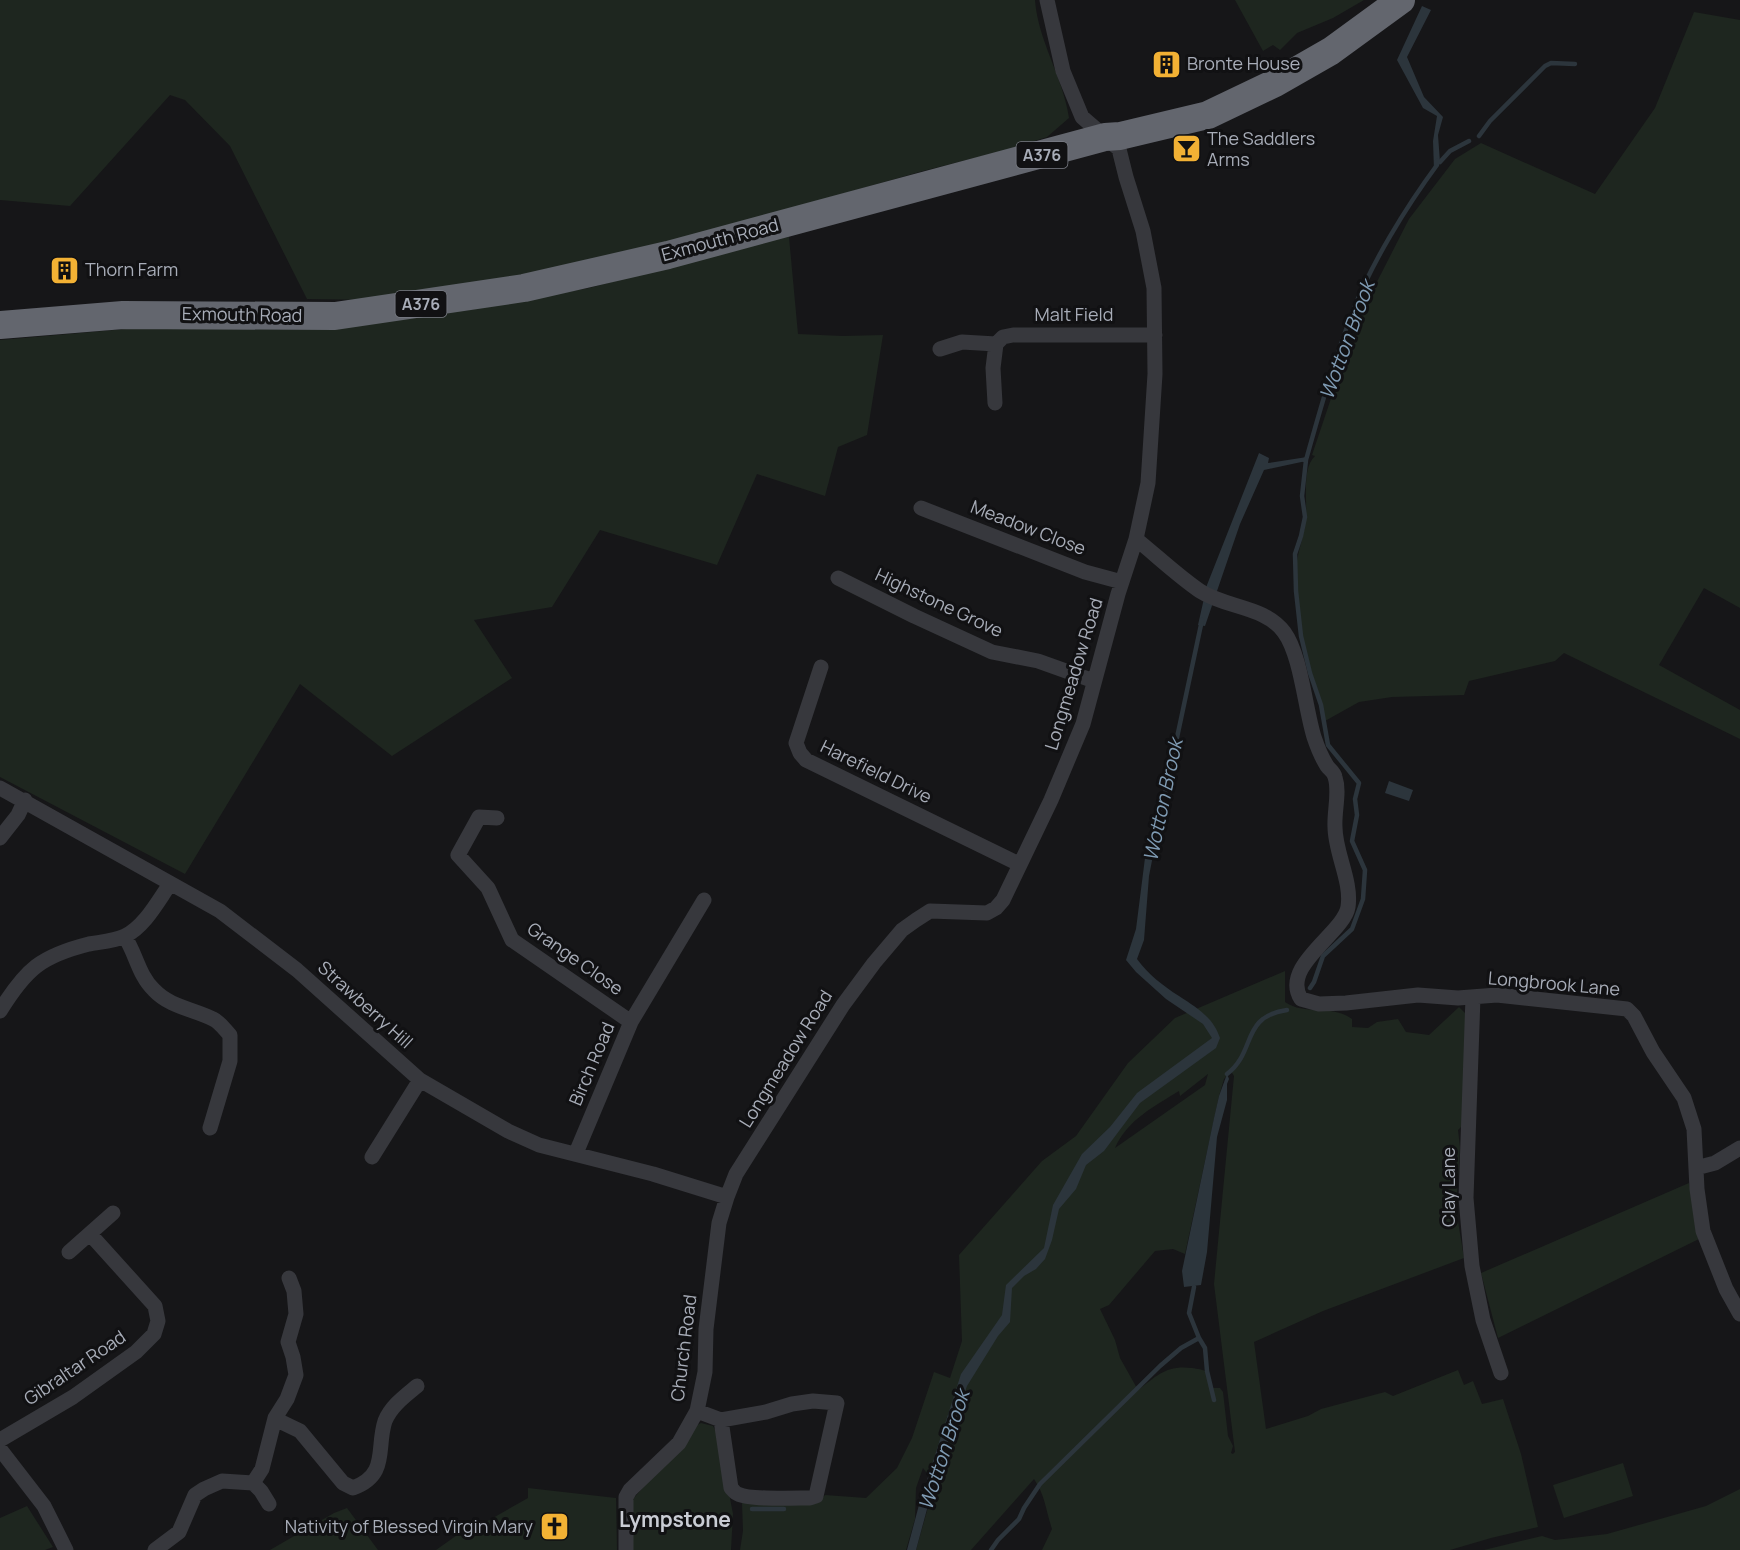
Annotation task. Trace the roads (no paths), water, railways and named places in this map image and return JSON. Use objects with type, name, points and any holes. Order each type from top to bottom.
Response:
[{"type":"highway","name":"Exmouth Road","points":[[0,325],[132,315],[335,316],[524,288],[668,255],[1105,137],[1120,136],[1215,111],[1275,83],[1331,51],[1401,0]]},
{"type":"street","name":"Longmeadow Road","points":[[727,1197],[736,1174],[843,1005],[902,930],[930,911],[987,913],[1003,900],[1066,766],[1083,724],[1136,539],[1148,483],[1155,374],[1154,288],[1143,231],[1119,149],[1082,117],[1063,71],[1047,0]]},
{"type":"street","name":"Malt Field","points":[[940,349],[962,342],[996,344],[1003,337],[1013,335],[1155,335]]},
{"type":"street","points":[[995,403],[993,368],[996,344]]},
{"type":"street","name":"Meadow Close","points":[[921,508],[1085,572],[1122,582]]},
{"type":"street","name":"Longbrook Lane","points":[[1136,539],[1199,590],[1218,601],[1267,616],[1276,622],[1291,643],[1315,738],[1326,765],[1335,775],[1337,789],[1335,826],[1346,882],[1348,909],[1343,919],[1307,959],[1297,987],[1299,995],[1307,1002],[1319,1004],[1418,995],[1473,997],[1497,995],[1627,1009],[1634,1016],[1653,1052],[1684,1098],[1694,1129],[1696,1168]]},
{"type":"street","name":"Highstone Grove","points":[[838,578],[992,652],[1038,661],[1094,681]]},
{"type":"street","name":"Harefield Drive","points":[[821,667],[796,743],[800,753],[807,760],[1019,864]]},
{"type":"street","name":"Strawberry Hill","points":[[0,788],[220,911],[273,950],[420,1080],[508,1131],[539,1145],[576,1153],[727,1197]]},
{"type":"street","points":[[0,838],[18,815],[25,800]]},
{"type":"street","name":"Grange Close","points":[[497,818],[479,817],[458,855],[488,888],[512,940],[631,1022]]},
{"type":"street","points":[[0,1011],[21,980],[40,963],[61,951],[125,937],[143,921],[170,884]]},
{"type":"street","name":"Birch Road","points":[[576,1153],[631,1022],[704,900]]},
{"type":"street","points":[[125,937],[142,973],[154,990],[171,1002],[215,1020],[230,1035],[230,1061],[210,1128]]},
{"type":"street","name":"Clay Lane","points":[[1473,997],[1466,1198],[1472,1266],[1483,1320],[1501,1373]]},
{"type":"street","points":[[372,1157],[420,1080]]},
{"type":"street","points":[[1740,1148],[1715,1163],[1696,1168],[1703,1231],[1726,1288],[1740,1314]]},
{"type":"street","name":"Church Road","points":[[626,1550],[626,1497],[630,1490],[679,1443],[697,1411],[705,1372],[706,1329],[719,1223],[727,1197]]},
{"type":"street","points":[[69,1252],[113,1213]]},
{"type":"street","name":"Gibraltar Road","points":[[0,1440],[73,1397],[136,1352],[154,1334],[158,1321],[155,1306],[90,1234]]},
{"type":"street","points":[[253,1483],[262,1469],[275,1419],[287,1399],[296,1375],[294,1357],[288,1342],[296,1314],[294,1291],[289,1278]]},
{"type":"street","points":[[275,1419],[300,1431],[308,1438],[343,1483],[353,1488],[364,1484],[378,1468],[385,1422],[396,1404],[417,1386]]},
{"type":"street","points":[[697,1411],[721,1420],[766,1412],[792,1404],[820,1401],[837,1403],[816,1496],[810,1498],[738,1495],[731,1488],[721,1420]]},
{"type":"street","points":[[0,1449],[44,1506],[66,1550]]},
{"type":"street","points":[[155,1550],[179,1532],[195,1495],[222,1481],[253,1483],[261,1491],[268,1504]]},
{"type":"water","points":[[1422,6],[1431,10],[1407,57],[1424,97],[1443,117],[1438,135],[1440,162],[1434,170],[1433,141],[1437,116],[1423,108],[1397,60]]},
{"type":"water","points":[[1259,453],[1269,458],[1268,463],[1307,457],[1306,461],[1264,470],[1240,524],[1205,626],[1198,625],[1207,585]]},
{"type":"water","points":[[1389,781],[1413,790],[1409,801],[1385,793]]},
{"type":"water","points":[[1166,789],[1149,876],[1144,940],[1137,959],[1162,984],[1204,1014],[1213,1024],[1220,1038],[1216,1048],[1140,1103],[1104,1151],[1086,1165],[1076,1189],[1059,1209],[1045,1259],[1012,1288],[1010,1322],[998,1336],[967,1386],[933,1487],[916,1550],[907,1550],[961,1374],[1002,1315],[1006,1285],[1044,1248],[1053,1205],[1082,1154],[1110,1127],[1137,1093],[1212,1038],[1203,1024],[1166,999],[1126,960],[1136,929],[1146,850],[1159,797]]},
{"type":"water","points":[[1227,1074],[1229,1079],[1227,1100],[1217,1137],[1207,1252],[1201,1285],[1184,1287],[1182,1271],[1219,1096]]},
{"type":"waterway","points":[[1479,136],[1490,121],[1545,66],[1551,63],[1575,64]]},
{"type":"waterway","points":[[1440,162],[1450,151],[1469,141]]},
{"type":"waterway","name":"Wotton Brook","points":[[1304,460],[1306,460],[1340,348],[1369,274],[1413,199],[1437,165],[1437,161]]},
{"type":"waterway","points":[[1306,460],[1302,496],[1305,517],[1295,554],[1301,636],[1321,705],[1328,745],[1359,783],[1355,799],[1357,815],[1352,841],[1365,870],[1363,899],[1352,929],[1323,956],[1310,988]]},
{"type":"waterway","name":"Wotton Brook","points":[[1165,794],[1202,620]]},
{"type":"waterway","points":[[1227,1074],[1242,1055],[1255,1027],[1272,1014],[1287,1010]]},
{"type":"waterway","points":[[991,1550],[1019,1519],[1040,1484],[1160,1366],[1181,1348],[1199,1338],[1189,1313],[1194,1287]]},
{"type":"waterway","points":[[1199,1338],[1205,1348],[1207,1371],[1214,1400]]},
{"type":"waterway","points":[[752,1509],[784,1509]]},
{"type":"place","name":"Bronte House","points":[[1166,64]]},
{"type":"place","name":"The Saddlers Arms","points":[[1186,149]]},
{"type":"place","name":"Thorn Farm","points":[[64,270]]},
{"type":"place","name":"Nativity of Blessed Virgin Mary","points":[[554,1527]]},
{"type":"district","name":"Lympstone","points":[[675,1520]]}]
